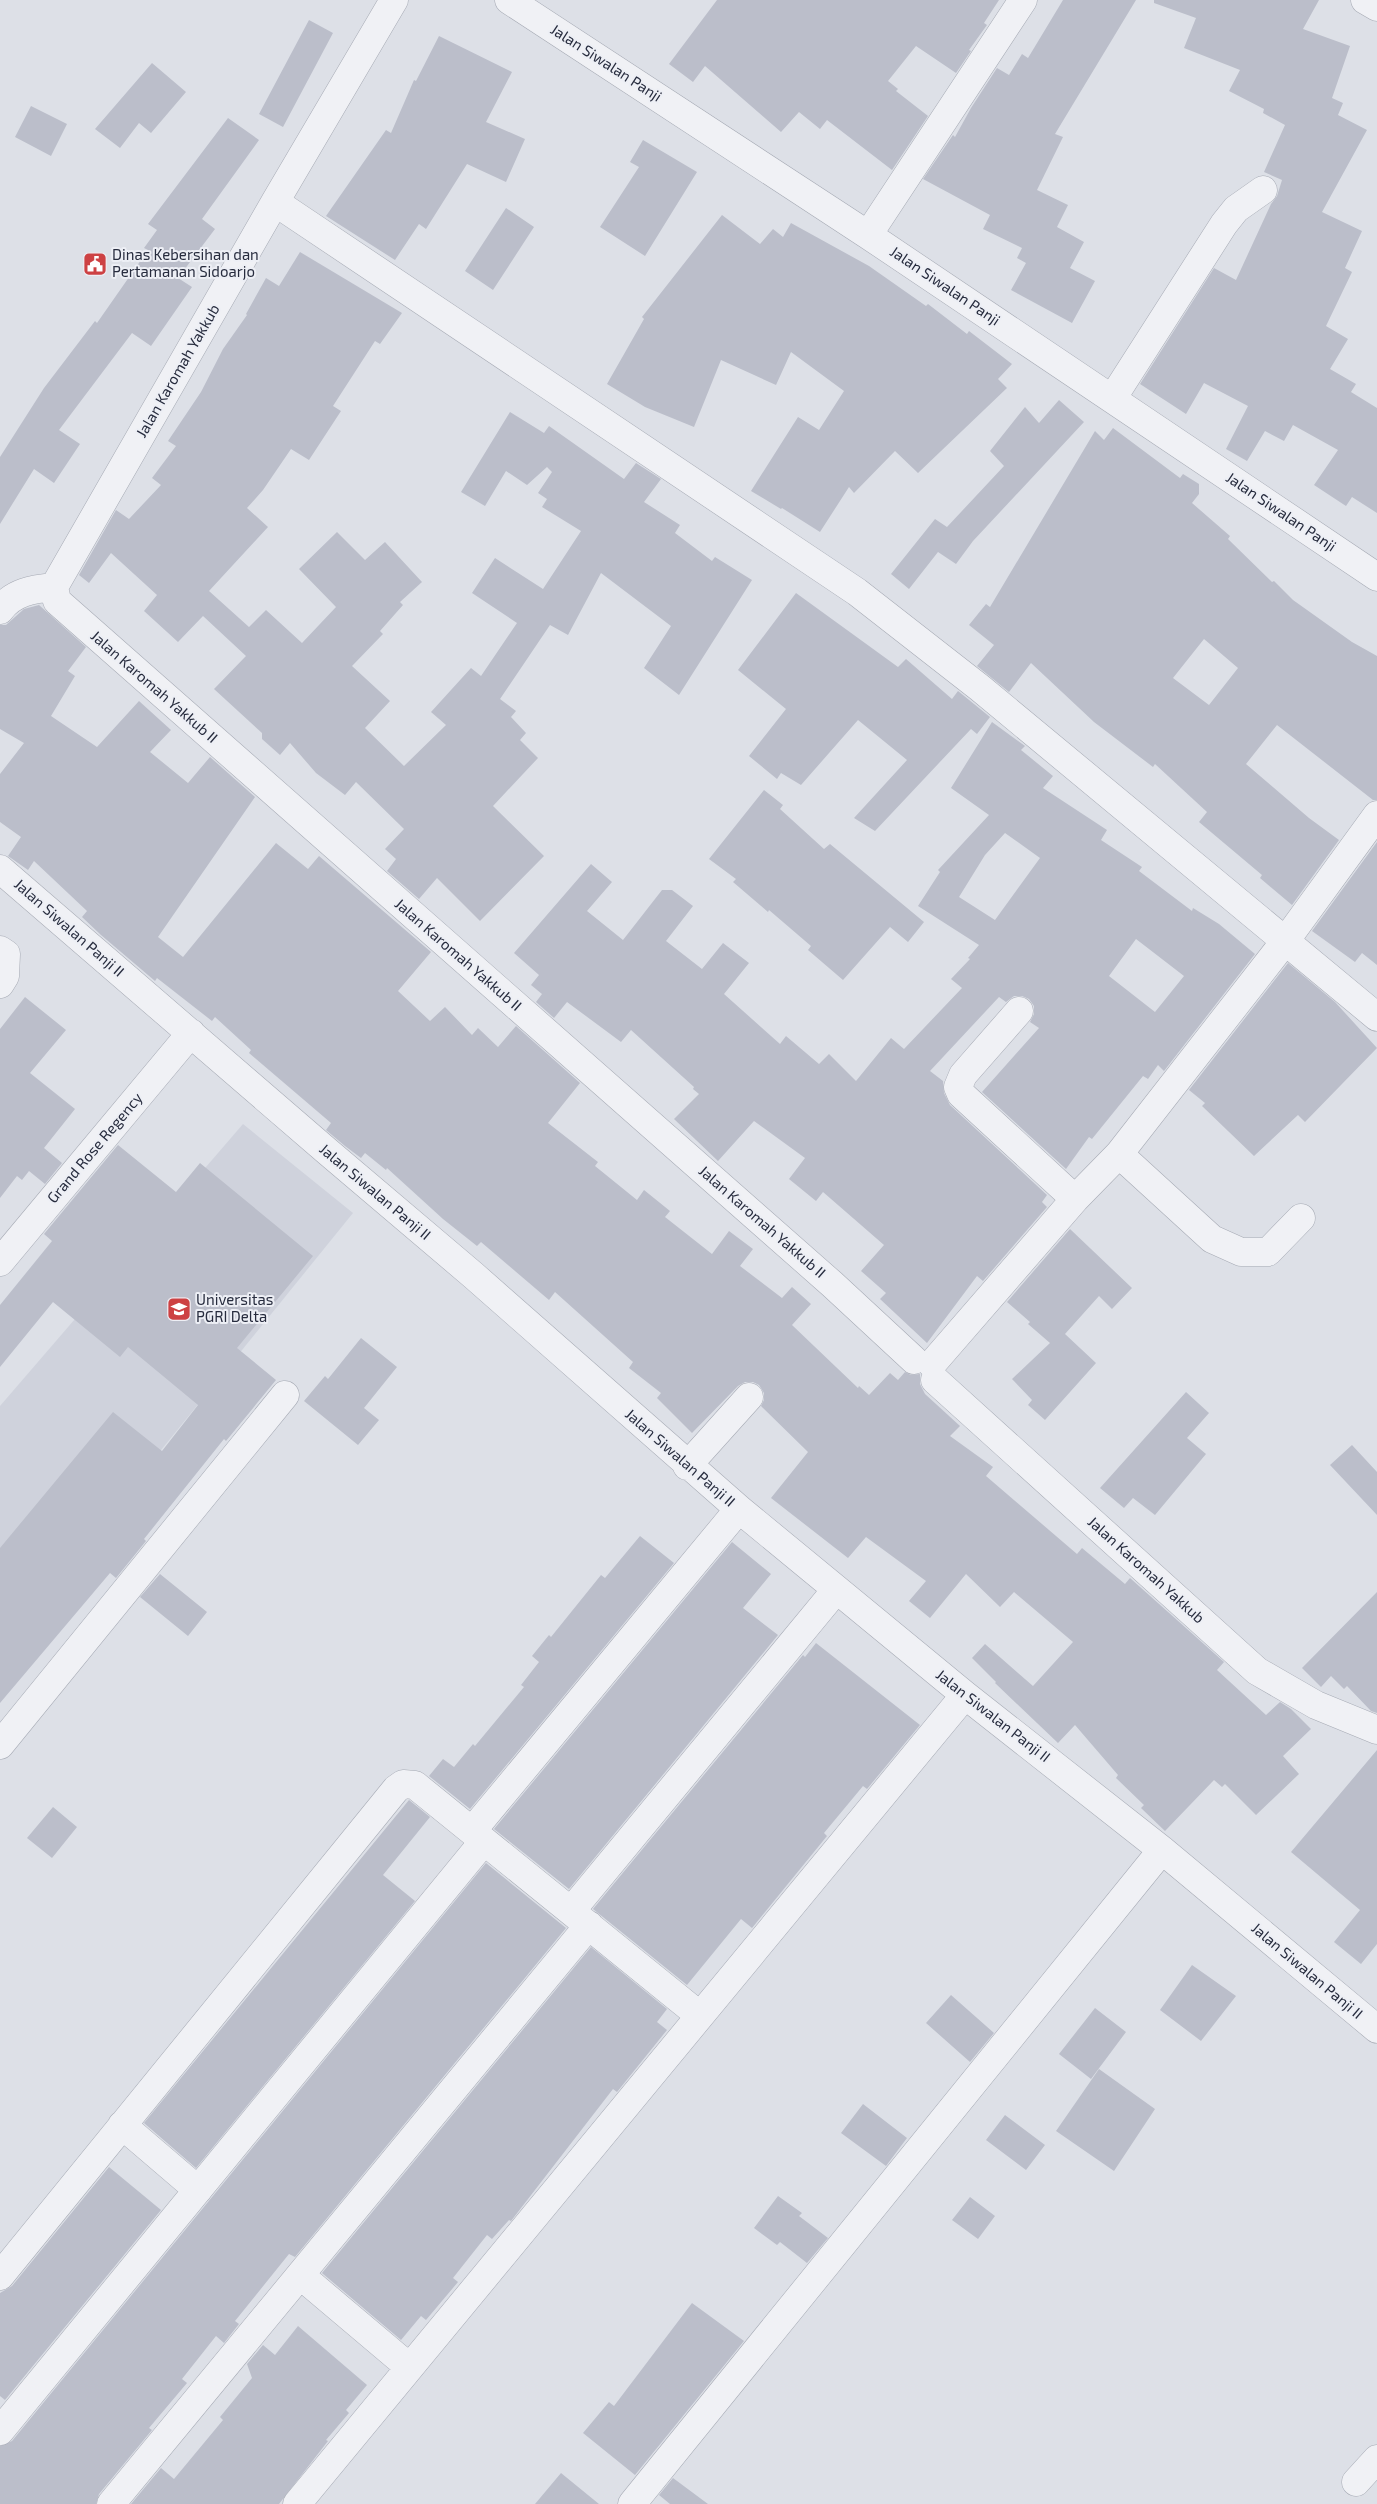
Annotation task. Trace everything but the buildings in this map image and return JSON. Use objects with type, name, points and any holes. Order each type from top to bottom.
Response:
[{"type":"street","name":"Jalan Karomah Yakkub","points":[[54,587],[275,202],[394,0]]},
{"type":"street","name":"Jalan Siwalan Panji","points":[[509,0],[868,235],[1377,577]]},
{"type":"street","points":[[868,235],[1023,0]]},
{"type":"street","points":[[1112,399],[1224,224],[1236,209],[1263,190]]},
{"type":"street","points":[[275,202],[857,592],[980,688],[1377,1017]]},
{"type":"street","points":[[0,610],[17,594],[54,587]]},
{"type":"street","name":"Jalan Karomah Yakkub II","points":[[54,587],[57,601],[927,1368]]},
{"type":"street","points":[[927,1368],[1075,1199],[1119,1154],[1286,940],[1377,816]]},
{"type":"street","name":"Jalan Siwalan Panji II","points":[[4,879],[190,1033],[473,1275],[687,1466],[738,1509],[965,1695],[1162,1850],[1377,2029]]},
{"type":"street","points":[[0,950],[6,954],[5,976],[0,984]]},
{"type":"street","points":[[1019,1011],[963,1075],[958,1087],[961,1094],[1075,1199]]},
{"type":"street","name":"Grand Rose Regency","points":[[0,1262],[190,1033]]},
{"type":"street","points":[[1119,1154],[1212,1239],[1241,1252],[1268,1252],[1301,1218]]},
{"type":"street","name":"Jalan Karomah Yakkub","points":[[927,1368],[1257,1671],[1316,1705],[1377,1730]]},
{"type":"street","points":[[0,1746],[285,1395]]},
{"type":"street","points":[[687,1466],[749,1398]]},
{"type":"street","points":[[0,2431],[198,2190],[738,1509]]},
{"type":"street","points":[[111,2504],[300,2275],[836,1590]]},
{"type":"street","points":[[297,2504],[965,1695]]},
{"type":"street","points":[[0,2276],[396,1789],[404,1784],[415,1785],[699,2015]]},
{"type":"street","points":[[632,2504],[1162,1850]]},
{"type":"street","points":[[122,2125],[198,2190]]},
{"type":"street","points":[[300,2275],[409,2367]]},
{"type":"street","points":[[1356,2482],[1377,2459]]},
{"type":"shaded area","name":"Universitas PGRI Delta","points":[[243,1124],[353,1213],[0,1649],[0,1406]]},
{"type":"place","name":"Dinas Kebersihan dan Pertamanan Sidoarjo","points":[[95,264]]},
{"type":"place","name":"Universitas PGRI Delta","points":[[179,1309]]}]
